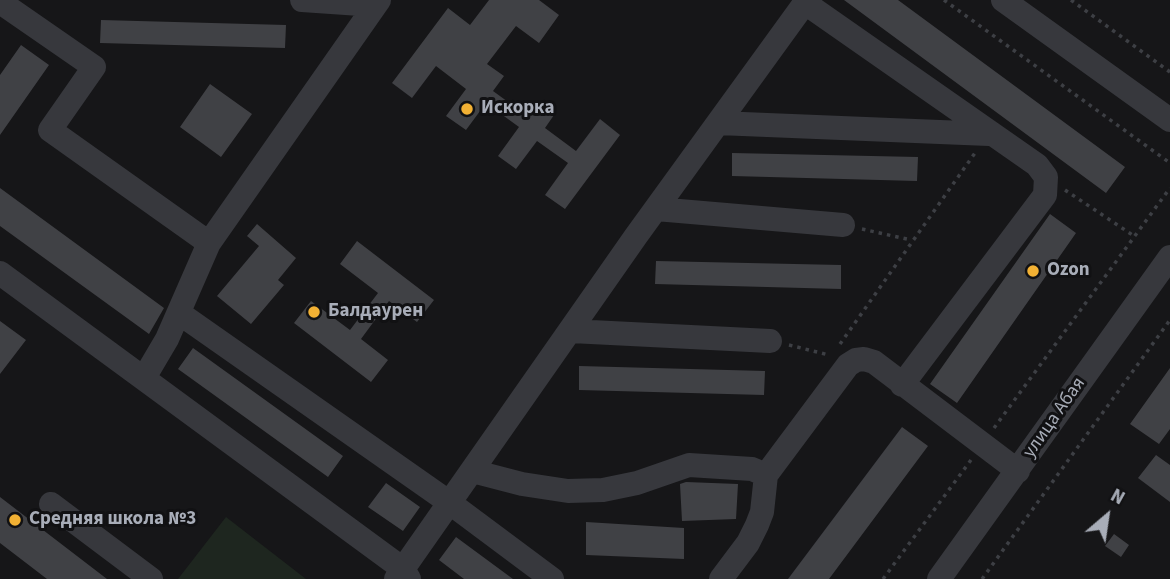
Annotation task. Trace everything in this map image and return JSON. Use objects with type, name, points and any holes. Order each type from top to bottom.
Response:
[{"type":"street","points":[[302,0],[377,2]]},
{"type":"street","points":[[1003,0],[1170,120]]},
{"type":"street","points":[[0,273],[145,378],[403,576],[472,471],[806,1],[989,134],[1037,165],[1046,177],[1045,195],[902,385]]},
{"type":"street","points":[[0,2],[94,67],[50,130],[209,243]]},
{"type":"street","points":[[145,378],[179,313],[209,243],[377,2]]},
{"type":"street","points":[[718,124],[989,134]]},
{"type":"street","points":[[656,209],[844,225]]},
{"type":"street","name":"улица Абая","points":[[939,579],[1170,257]]},
{"type":"street","points":[[179,313],[450,503],[552,579]]},
{"type":"street","points":[[571,331],[770,341]]},
{"type":"street","points":[[721,579],[748,543],[757,525],[762,512],[766,475],[848,365],[856,360],[874,362],[1018,471]]},
{"type":"street","points":[[472,471],[522,484],[568,491],[603,490],[637,483],[689,465],[752,469],[766,475]]},
{"type":"street","points":[[51,504],[151,579]]},
{"type":"path","points":[[944,0],[1170,163]]},
{"type":"path","points":[[1071,0],[1170,72]]},
{"type":"path","points":[[839,345],[911,240],[989,134]]},
{"type":"path","points":[[1046,177],[1134,236]]},
{"type":"path","points":[[883,579],[1170,188]]},
{"type":"path","points":[[844,225],[911,240]]},
{"type":"path","points":[[982,579],[1170,320]]},
{"type":"path","points":[[770,341],[832,356]]},
{"type":"shaded area","points":[[226,517],[306,579],[178,579]]},
{"type":"building","name":"Искоркa","points":[[489,0],[539,0],[559,15],[539,43],[516,26],[487,64],[504,76],[493,91],[526,115],[536,101],[554,115],[545,128],[576,151],[600,119],[620,135],[565,209],[545,195],[568,163],[537,141],[516,169],[498,156],[519,127],[486,103],[466,130],[446,116],[466,89],[436,66],[412,98],[392,83],[448,8],[470,25]]},
{"type":"building","points":[[844,0],[898,0],[1125,167],[1106,193]]},
{"type":"building","points":[[101,20],[286,25],[285,48],[100,43]]},
{"type":"building","points":[[21,45],[49,65],[0,135],[0,75]]},
{"type":"building","points":[[210,84],[252,114],[221,157],[180,127]]},
{"type":"building","points":[[732,153],[918,157],[917,181],[732,176]]},
{"type":"building","points":[[0,188],[164,308],[149,334],[0,226]]},
{"type":"building","points":[[1050,214],[1076,233],[957,403],[930,384]]},
{"type":"building","points":[[257,224],[296,258],[278,280],[284,285],[251,324],[217,296],[259,246],[247,236]]},
{"type":"building","name":"Балдаурен","points":[[357,241],[434,300],[417,322],[389,301],[361,339],[388,360],[371,382],[294,323],[311,301],[350,330],[378,293],[340,264]]},
{"type":"building","points":[[656,261],[841,265],[841,289],[655,284]]},
{"type":"building","points":[[0,321],[26,340],[0,374]]},
{"type":"building","points":[[193,348],[343,456],[328,477],[178,369]]},
{"type":"building","points":[[579,366],[765,371],[764,395],[579,390]]},
{"type":"building","points":[[1170,368],[1170,429],[1159,444],[1130,424]]},
{"type":"building","points":[[902,427],[928,446],[829,579],[788,579]]},
{"type":"building","points":[[1156,455],[1170,465],[1170,502],[1138,478]]},
{"type":"building","points":[[386,483],[420,507],[403,531],[368,507]]},
{"type":"building","points":[[680,484],[738,484],[736,519],[682,521]]},
{"type":"building","name":"Средняя школа №3","points":[[0,497],[107,579],[47,579],[0,543]]},
{"type":"building","points":[[586,522],[684,528],[684,559],[586,555]]},
{"type":"building","points":[[1114,534],[1129,545],[1121,557],[1105,546]]},
{"type":"building","points":[[456,537],[513,579],[464,579],[439,560]]},
{"type":"place","name":"Искоркa","points":[[467,109]]},
{"type":"place","name":"Ozon","points":[[1033,271]]},
{"type":"place","name":"Балдаурен","points":[[314,312]]},
{"type":"place","name":"Средняя школа №3","points":[[15,520]]}]
